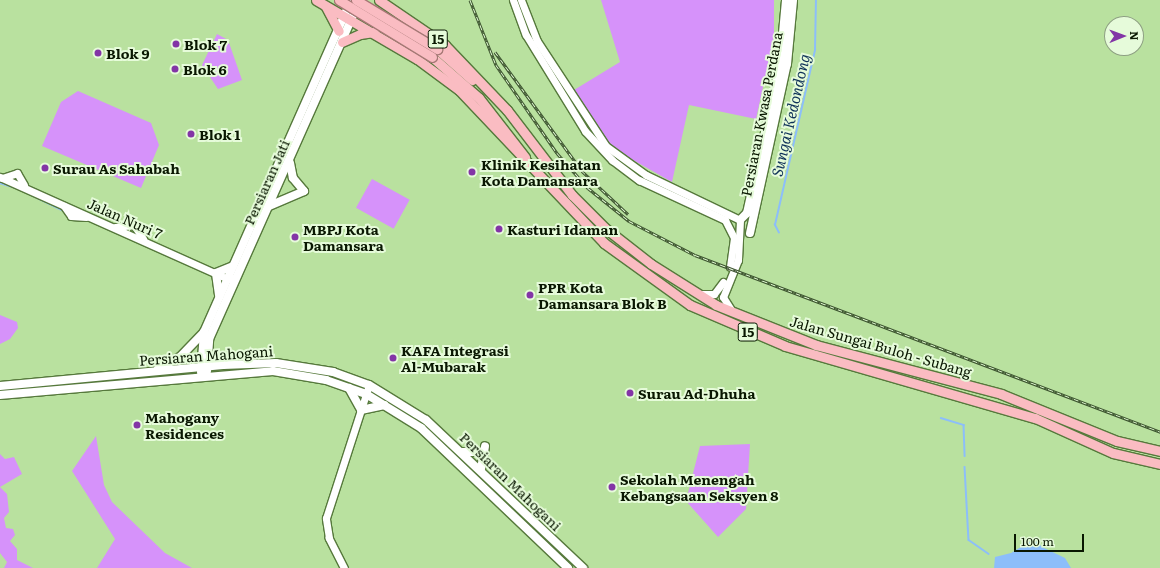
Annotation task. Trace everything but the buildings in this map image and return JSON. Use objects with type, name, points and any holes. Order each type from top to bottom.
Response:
[{"type":"highway","name":"Jalan Sungai Buloh - Subang","points":[[339,0],[408,41],[462,80],[513,137],[528,163]]},
{"type":"highway","name":"Jalan Sungai Buloh - Subang","points":[[356,0],[437,49],[516,125],[572,195],[605,228],[696,293],[740,316],[816,345],[1001,394],[1117,441],[1160,451]]},
{"type":"highway","name":"Jalan Sungai Buloh - Subang","points":[[381,1],[445,45],[507,110],[516,125]]},
{"type":"highway","points":[[342,42],[360,34],[374,32],[372,14],[381,1]]},
{"type":"highway","name":"Jalan Sungai Buloh - Subang","points":[[320,2],[374,32],[460,90],[574,214],[630,264],[722,321],[785,346],[1035,418],[1113,453],[1160,465]]},
{"type":"highway","name":"Jalan Sungai Buloh - Subang","points":[[320,2],[339,31]]},
{"type":"main road","points":[[348,18],[351,0]]},
{"type":"main road","name":"Persiaran Jati","points":[[204,376],[204,332],[339,31],[360,0]]},
{"type":"main road","name":"Persiaran Kwasa Perdana","points":[[740,223],[748,214],[780,65],[786,0]]},
{"type":"main road","name":"Persiaran Kwasa Perdana","points":[[750,233],[787,64],[793,0]]},
{"type":"main road","name":"Persiaran Jati","points":[[203,367],[207,349],[238,275],[342,42],[348,18]]},
{"type":"main road","points":[[269,206],[304,191],[291,174],[291,158]]},
{"type":"main road","points":[[219,298],[216,273],[233,266]]},
{"type":"main road","points":[[153,371],[180,357],[204,332]]},
{"type":"main road","points":[[207,349],[214,360],[223,365]]},
{"type":"main road","name":"Persiaran Mahogani","points":[[0,386],[223,365],[306,366],[369,385],[426,420],[481,469],[583,568]]},
{"type":"main road","name":"Persiaran Mahogani","points":[[0,395],[204,376],[289,372],[349,388],[366,394],[421,428],[568,568]]},
{"type":"main road","points":[[349,388],[360,410],[385,405]]},
{"type":"main road","points":[[462,452],[483,449],[481,469]]},
{"type":"street","points":[[513,0],[526,35],[600,149],[639,180],[725,220],[740,223]]},
{"type":"street","points":[[521,0],[537,41],[606,146],[646,175],[740,223]]},
{"type":"street","name":"Jalan Nuri 7","points":[[1,178],[17,173],[25,186],[62,204],[71,216],[92,218],[114,227],[134,225],[144,241],[228,279]]},
{"type":"street","points":[[725,220],[734,238]]},
{"type":"street","points":[[696,293],[719,291],[733,259],[734,238],[740,223]]},
{"type":"street","points":[[740,223],[738,260],[723,297],[726,306],[740,316]]},
{"type":"street","points":[[228,279],[238,275]]},
{"type":"street","points":[[344,568],[329,538],[326,518],[369,385]]},
{"type":"shaded area","points":[[601,0],[774,0],[774,37],[756,119],[689,105],[672,182],[617,151],[603,136],[574,90],[620,62]]},
{"type":"shaded area","points":[[217,34],[228,40],[242,80],[218,89],[202,65]]},
{"type":"shaded area","points":[[78,91],[151,123],[159,145],[141,188],[42,146],[61,102]]},
{"type":"shaded area","points":[[372,179],[410,200],[394,229],[356,208]]},
{"type":"shaded area","points":[[0,315],[17,322],[18,328],[10,339],[0,344]]},
{"type":"shaded area","points":[[96,436],[104,485],[112,502],[165,553],[192,568],[97,568],[115,539],[72,471]]},
{"type":"shaded area","points":[[750,444],[746,509],[718,537],[686,501],[700,446]]},
{"type":"shaded area","points":[[0,454],[5,459],[14,457],[22,474],[0,487]]},
{"type":"shaded area","points":[[0,487],[7,494],[9,512],[4,518],[6,528],[13,529],[15,535],[10,541],[17,549],[17,560],[33,568],[4,568],[7,562],[0,553]]},
{"type":"water","points":[[1034,539],[1042,547],[1065,558],[1071,568],[994,568],[995,557],[1011,553]]},
{"type":"waterway","name":"Sungai Kedondong","points":[[779,233],[775,225],[815,50],[816,0]]},
{"type":"waterway","points":[[0,183],[13,187]]},
{"type":"waterway","points":[[17,188],[64,211]]},
{"type":"waterway","points":[[941,418],[964,425],[965,456]]},
{"type":"waterway","points":[[965,467],[969,540],[989,554]]},
{"type":"railway","points":[[470,0],[496,65],[557,153],[588,188],[629,221],[695,255],[1160,432]]},
{"type":"railway","points":[[495,52],[582,171],[628,214]]},
{"type":"place","name":"Blok 7","points":[[176,44]]},
{"type":"place","name":"Blok 9","points":[[98,53]]},
{"type":"place","name":"Blok 6","points":[[175,69]]},
{"type":"place","name":"Blok 1","points":[[191,134]]},
{"type":"place","name":"Surau As Sahabah","points":[[45,168]]},
{"type":"place","name":"Klinik Kesihatan Kota Damansara","points":[[472,172]]},
{"type":"place","name":"Kasturi Idaman","points":[[499,229]]},
{"type":"place","name":"MBPJ Kota Damansara","points":[[295,237]]},
{"type":"place","name":"PPR Kota Damansara Blok B","points":[[530,295]]},
{"type":"place","name":"KAFA Integrasi Al-Mubarak","points":[[393,358]]},
{"type":"place","name":"Surau Ad-Dhuha","points":[[630,393]]},
{"type":"place","name":"Mahogany Residences","points":[[137,425]]},
{"type":"place","name":"Sekolah Menengah Kebangsaan Seksyen 8","points":[[612,487]]}]
